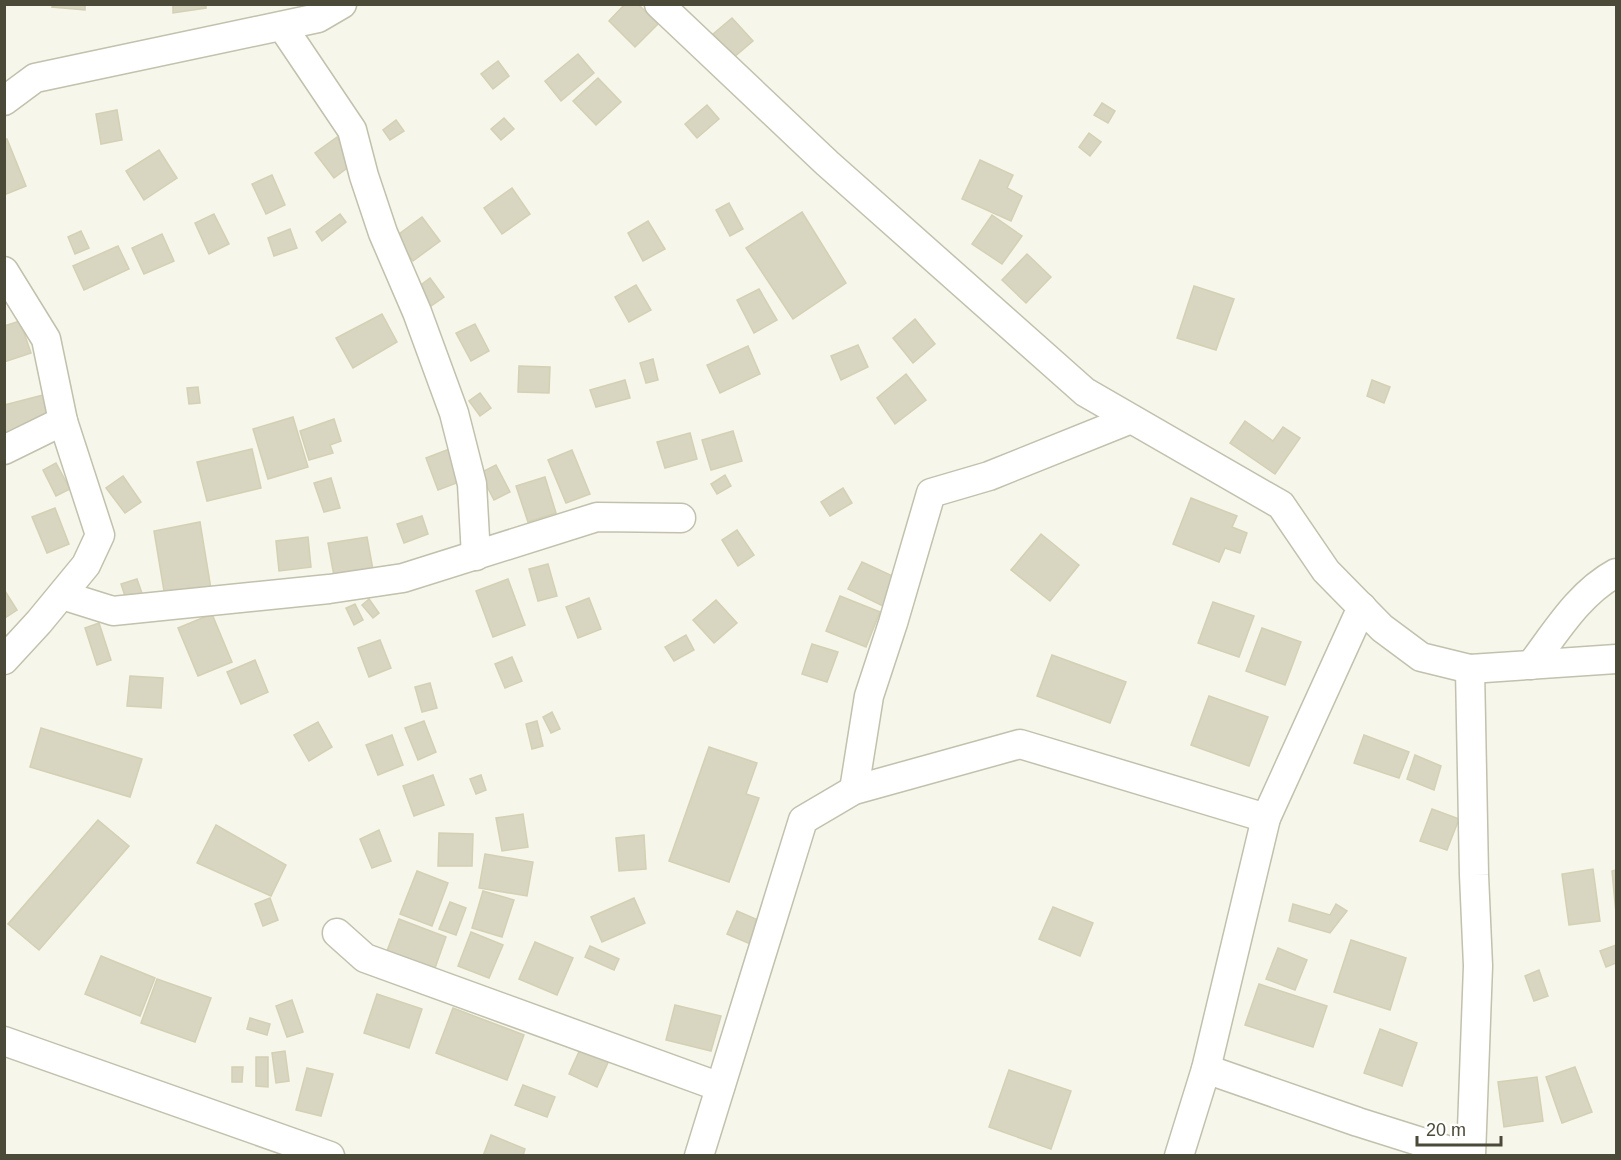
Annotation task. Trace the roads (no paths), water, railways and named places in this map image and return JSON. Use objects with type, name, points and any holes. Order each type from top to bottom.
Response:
[{"type":"street","points":[[4,100],[35,78],[318,18],[342,4]]},
{"type":"street","points":[[659,4],[827,163],[1085,392],[1281,505],[1326,571],[1382,628],[1421,657],[1470,669],[1617,659]]},
{"type":"street","points":[[282,26],[352,130],[383,233],[417,312],[454,413],[472,484],[476,556]]},
{"type":"street","points":[[4,271],[46,339],[63,422],[100,535],[86,565],[4,660]]},
{"type":"street","points":[[854,790],[869,696],[931,493],[989,476],[1131,419]]},
{"type":"street","points":[[4,450],[63,422]]},
{"type":"street","points":[[62,595],[113,611],[329,589],[403,578],[597,517],[681,518]]},
{"type":"street","points":[[1531,665],[1578,602],[1606,578],[1617,573]]},
{"type":"street","points":[[1179,1155],[1206,1069],[1266,818],[1362,607]]},
{"type":"street","points":[[1470,669],[1478,966],[1471,1155]]},
{"type":"street","points":[[699,1155],[803,820],[854,790],[1020,744],[1266,818]]},
{"type":"street","points":[[337,933],[365,958],[720,1087]]},
{"type":"street","points":[[4,1041],[330,1155]]},
{"type":"street","points":[[1206,1069],[1358,1122],[1466,1155]]}]
